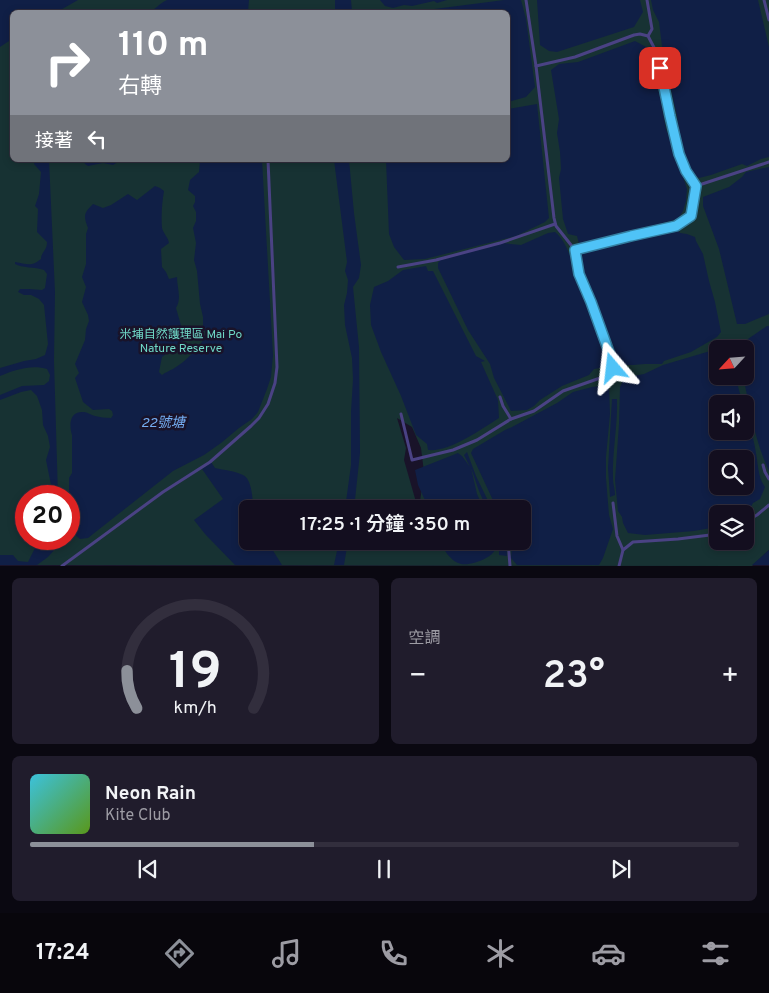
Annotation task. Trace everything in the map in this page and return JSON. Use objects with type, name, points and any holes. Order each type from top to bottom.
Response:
[{"type":"lane","points":[[401,414],[412,460],[453,450],[478,440],[511,419],[534,411],[564,391],[603,377],[612,376],[613,368],[609,352],[579,274],[575,250],[555,224],[526,0]]},
{"type":"lane","points":[[647,0],[652,29],[648,36]]},
{"type":"lane","points":[[764,0],[769,20]]},
{"type":"lane","points":[[536,66],[575,57],[634,35],[648,36],[659,57],[662,79],[679,154],[686,171],[696,186],[691,216],[676,226],[575,250]]},
{"type":"lane","points":[[62,566],[163,492],[211,460],[255,422],[268,404],[276,383],[277,367],[268,162]]},
{"type":"lane","points":[[696,186],[769,162]]},
{"type":"lane","points":[[398,267],[436,260],[500,244],[555,224]]},
{"type":"lane","points":[[500,397],[511,419]]},
{"type":"lane","points":[[764,466],[769,479]]},
{"type":"lane","points":[[613,503],[617,536],[622,550],[619,566]]},
{"type":"lane","points":[[754,517],[769,505]]},
{"type":"lane","points":[[622,550],[633,542],[709,535]]},
{"type":"lane","points":[[509,550],[510,566]]},
{"type":"green space","name":"米埔自然護理區 Mai Po Nature Reserve","points":[[0,0],[769,0],[769,550],[752,566],[0,565]],"holes":[[[397,418],[412,427],[421,448],[424,472],[420,500],[531,500],[531,550],[239,550],[239,500],[415,500],[404,460],[406,448]]]},
{"type":"water","points":[[0,0],[78,0],[60,10],[10,10],[10,40],[0,47]]},
{"type":"water","points":[[167,0],[249,0],[248,10],[152,10]]},
{"type":"water","points":[[335,0],[351,0],[352,10],[335,10]]},
{"type":"water","points":[[380,0],[447,0],[437,3],[434,1],[393,8],[385,6]]},
{"type":"water","points":[[504,0],[521,0],[526,19],[535,87],[526,97],[510,101],[510,10],[426,10]]},
{"type":"water","points":[[537,0],[640,0],[643,12],[634,27],[557,52],[549,51],[540,45]]},
{"type":"water","points":[[651,0],[758,0],[769,47],[769,157],[747,166],[742,164],[699,178],[691,173],[680,143],[677,116],[663,54],[659,22],[653,10]]},
{"type":"water","points":[[635,41],[648,48],[666,129],[687,189],[686,201],[678,219],[579,244],[577,236],[568,234],[563,219],[559,178],[561,169],[560,152],[557,133],[559,119],[551,70],[559,64],[578,62]]},
{"type":"water","points":[[537,104],[549,218],[545,222],[516,236],[425,259],[404,260],[394,247],[389,234],[386,162],[510,162],[510,109]]},
{"type":"water","points":[[34,162],[49,162],[55,292],[54,361],[58,485],[51,485],[46,460],[50,447],[37,396],[31,390],[0,400],[0,395],[22,386],[44,385],[49,381],[50,375],[47,369],[35,367],[17,370],[0,376],[0,368],[45,355],[48,344],[44,305],[39,299],[31,295],[24,295],[18,292],[20,289],[42,290],[45,288],[47,274],[44,270],[15,264],[15,262],[29,264],[38,262],[47,245],[47,242],[37,232],[38,209],[35,206],[39,194],[41,172],[34,164]]},
{"type":"water","points":[[84,162],[118,162],[113,165],[103,163],[88,166]]},
{"type":"water","name":"22號塘","points":[[200,162],[262,162],[273,355],[271,377],[258,412],[252,419],[204,455],[173,471],[88,538],[80,539],[80,485],[69,485],[69,478],[72,473],[71,419],[79,412],[107,418],[111,418],[113,415],[109,409],[93,410],[83,402],[75,378],[79,373],[75,364],[85,340],[89,321],[82,302],[86,287],[82,277],[86,264],[86,234],[88,228],[85,214],[93,204],[103,208],[128,194],[137,200],[155,186],[164,191],[162,228],[169,243],[161,249],[162,267],[169,279],[177,277],[179,297],[176,308],[182,329],[188,337],[162,357],[159,372],[162,375],[178,366],[197,349],[206,334],[203,326],[194,260],[196,243],[193,228],[196,221],[196,212],[193,206],[195,196],[188,190],[190,180],[199,172]]},
{"type":"water","points":[[334,162],[349,162],[361,265],[359,278],[353,287],[359,347],[360,453],[355,500],[346,500],[351,465],[353,379],[352,358],[345,325],[344,305],[348,280],[345,271],[347,262]]},
{"type":"water","points":[[769,167],[769,314],[745,324],[737,324],[719,249],[703,206],[703,197],[729,187],[746,172]]},
{"type":"water","points":[[677,228],[680,233],[695,237],[703,254],[721,332],[717,337],[691,352],[664,361],[662,364],[621,365],[610,347],[600,314],[586,281],[579,255],[605,244]]},
{"type":"water","points":[[555,232],[563,241],[569,253],[575,277],[606,354],[606,361],[600,368],[594,369],[589,375],[562,386],[527,410],[511,411],[494,378],[490,364],[468,330],[438,268],[438,263],[442,258],[502,243],[521,245],[548,233]]},
{"type":"water","points":[[426,266],[428,271],[433,271],[476,356],[485,361],[481,362],[498,400],[499,418],[455,444],[437,450],[428,450],[427,444],[416,435],[371,325],[370,305],[374,287],[388,281],[403,270]]},
{"type":"water","points":[[769,326],[769,471],[754,427],[754,395],[747,395],[745,385],[754,385],[754,340],[746,340]]},
{"type":"water","points":[[709,351],[709,385],[738,385],[740,395],[709,395],[709,440],[753,440],[760,475],[765,487],[760,499],[752,505],[709,505],[709,528],[645,535],[628,533],[618,511],[615,480],[620,387],[623,378],[644,374],[663,365]]},
{"type":"water","points":[[609,385],[610,414],[606,478],[609,515],[613,529],[603,558],[599,565],[517,565],[511,558],[512,550],[531,550],[531,500],[493,500],[471,453],[473,449],[557,403],[573,392]]},
{"type":"water","points":[[612,399],[617,399],[617,409],[613,469],[615,495],[610,497],[608,468]]},
{"type":"water","points":[[467,452],[488,500],[483,500],[471,468],[480,500],[425,500],[418,485],[415,470],[458,453],[470,467],[464,455]]},
{"type":"water","points":[[211,462],[215,468],[237,472],[246,477],[252,500],[239,500],[239,550],[273,550],[282,565],[235,565],[205,534],[194,520],[223,499],[202,469]]},
{"type":"water","points":[[34,550],[54,550],[37,565],[0,565],[0,555],[13,555],[18,561],[28,562]]},
{"type":"water","points":[[337,550],[346,550],[344,565],[334,565]]},
{"type":"water","points":[[445,550],[495,550],[485,559],[466,564],[454,561]]},
{"type":"water","points":[[499,550],[507,550],[507,556],[499,555]]},
{"type":"water","points":[[769,550],[769,565],[752,565]]},
{"type":"route","points":[[613,368],[591,302],[579,274],[575,250],[676,226],[691,216],[696,186],[686,171],[679,154],[660,68]]}]
